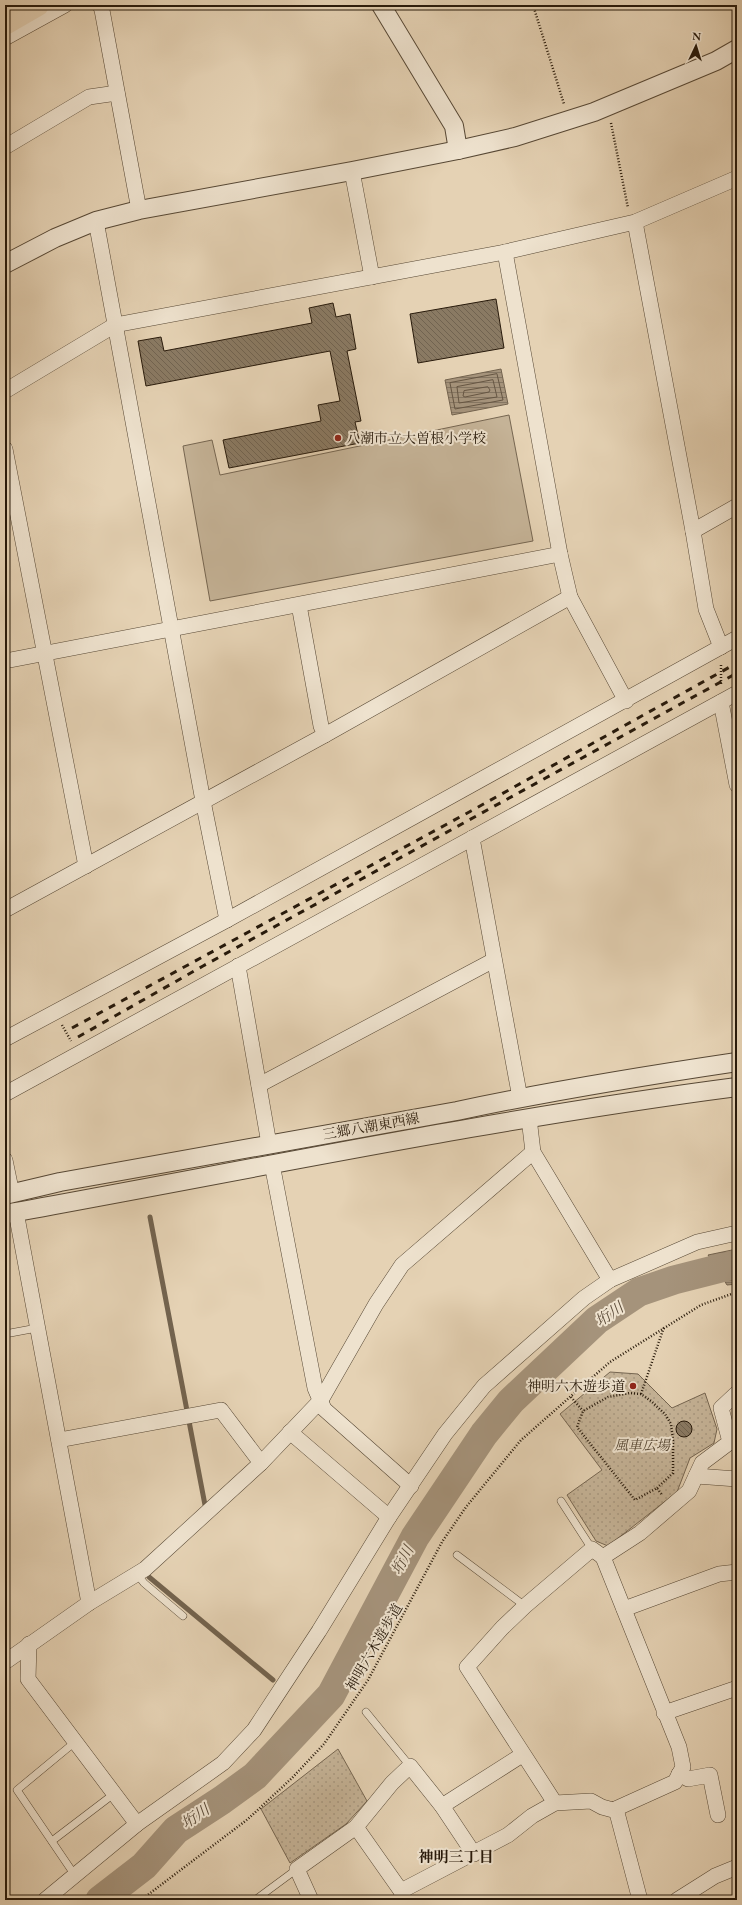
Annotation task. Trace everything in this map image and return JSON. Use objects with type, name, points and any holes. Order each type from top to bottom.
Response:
[{"type":"highway","points":[[5,24],[38,5]]},
{"type":"main road","points":[[5,8],[10,5]]},
{"type":"street","points":[[5,38],[65,5]]},
{"type":"street","points":[[100,5],[139,210]]},
{"type":"street","points":[[382,5],[454,126],[458,150]]},
{"type":"street","points":[[5,264],[54,238],[96,221],[139,210],[352,171],[515,137],[607,107],[716,61],[737,49]]},
{"type":"street","points":[[5,146],[89,97],[116,93]]},
{"type":"street","points":[[352,171],[372,277]]},
{"type":"street","points":[[5,391],[115,325],[505,252],[635,222],[737,178]]},
{"type":"street","points":[[96,221],[203,801],[227,920]]},
{"type":"street","points":[[635,222],[693,531],[706,609],[721,647]]},
{"type":"street","points":[[505,252],[560,554],[570,597],[626,701]]},
{"type":"street","points":[[5,449],[86,866]]},
{"type":"street","points":[[693,531],[737,506]]},
{"type":"street","points":[[5,661],[560,554]]},
{"type":"street","points":[[5,910],[325,735],[570,597]]},
{"type":"street","points":[[299,605],[321,726],[325,735]]},
{"type":"street","points":[[5,1039],[227,920],[626,701],[737,638]]},
{"type":"street","points":[[5,1094],[737,693]]},
{"type":"street","points":[[720,702],[737,785]]},
{"type":"street","points":[[472,838],[520,1098]]},
{"type":"street","points":[[258,1085],[494,960]]},
{"type":"street","points":[[238,966],[269,1144]]},
{"type":"street","name":"三郷八潮東西線","points":[[8,1194],[60,1182],[457,1111],[520,1098],[656,1074],[737,1062]]},
{"type":"street","name":"三郷八潮東西線","points":[[10,1213],[530,1118],[662,1097],[737,1087]]},
{"type":"street","points":[[530,1118],[533,1152],[610,1280]]},
{"type":"street","points":[[5,1662],[89,1603],[137,1574],[261,1463],[321,1400],[376,1304],[402,1265],[533,1152]]},
{"type":"street","points":[[5,1160],[8,1194]]},
{"type":"street","points":[[272,1164],[315,1388],[324,1409],[411,1486]]},
{"type":"street","points":[[10,1213],[37,1328],[89,1603]]},
{"type":"street","points":[[45,1900],[74,1874],[137,1824],[223,1762],[254,1730],[315,1637],[389,1517],[445,1434],[484,1386],[584,1298],[610,1280],[697,1242],[737,1233]]},
{"type":"street","points":[[555,1803],[522,1755],[495,1709],[467,1667],[502,1628],[525,1606],[598,1553],[640,1533],[689,1491],[702,1464],[730,1442],[721,1408],[737,1393]]},
{"type":"street","points":[[59,1440],[221,1410],[261,1463]]},
{"type":"street","points":[[290,1432],[389,1517]]},
{"type":"street","points":[[696,1476],[737,1479]]},
{"type":"street","points":[[356,1826],[403,1895],[508,1835],[532,1816],[555,1803],[591,1801],[602,1807],[616,1809],[675,1782],[683,1767],[679,1747],[664,1713],[624,1608],[598,1553]]},
{"type":"street","points":[[624,1608],[719,1574],[737,1572]]},
{"type":"street","points":[[29,1644],[28,1679],[137,1824]]},
{"type":"street","points":[[664,1713],[737,1688]]},
{"type":"street","points":[[442,1806],[522,1755]]},
{"type":"street","points":[[311,1900],[297,1869],[356,1826],[392,1784],[410,1766],[442,1806],[474,1854]]},
{"type":"street","points":[[679,1774],[688,1779],[710,1775],[718,1816]]},
{"type":"street","points":[[616,1809],[640,1900]]},
{"type":"street","points":[[677,1900],[715,1876],[737,1867]]},
{"type":"lane","points":[[5,1334],[37,1328]]},
{"type":"lane","points":[[561,1501],[598,1553]]},
{"type":"lane","points":[[457,1555],[525,1606]]},
{"type":"lane","points":[[137,1574],[144,1583],[183,1616]]},
{"type":"lane","points":[[366,1712],[410,1766]]},
{"type":"lane","points":[[74,1874],[17,1790],[75,1742]]},
{"type":"lane","points":[[52,1841],[114,1794]]},
{"type":"lane","points":[[255,1900],[297,1869]]},
{"type":"path","points":[[533,5],[565,107]]},
{"type":"path","points":[[607,107],[628,211],[635,222]]},
{"type":"path","points":[[720,702],[721,647]]},
{"type":"path","points":[[54,1012],[78,1054]]},
{"type":"path","name":"神明六木遊歩道","points":[[141,1900],[248,1819],[292,1778],[324,1744],[368,1680],[442,1542],[466,1507],[521,1440],[610,1362],[664,1326],[701,1304],[737,1292]]},
{"type":"path","points":[[641,1394],[664,1326]]},
{"type":"path","points":[[630,1393],[641,1394],[651,1401],[671,1424],[673,1440],[673,1473],[657,1488],[635,1500],[577,1427],[583,1411],[608,1397],[630,1393]]},
{"type":"path","points":[[571,1397],[583,1411]]},
{"type":"path","points":[[657,1488],[671,1506]]},
{"type":"green space","points":[[509,415],[533,541],[210,601],[183,446],[212,440],[220,475]]},
{"type":"green space","name":"風車広場","points":[[610,1372],[638,1374],[672,1408],[705,1393],[717,1429],[714,1443],[690,1458],[677,1492],[608,1546],[596,1541],[567,1495],[602,1470],[560,1414]]},
{"type":"green space","points":[[338,1749],[367,1801],[346,1824],[290,1863],[261,1809]]},
{"type":"water","points":[[501,369],[508,404],[452,415],[445,380]]},
{"type":"water","points":[[737,1249],[737,1284],[727,1285],[708,1255]]},
{"type":"building","points":[[496,299],[504,348],[418,363],[410,314]]},
{"type":"building","points":[[333,303],[336,317],[350,314],[356,349],[347,351],[361,421],[355,422],[360,443],[229,468],[223,440],[321,421],[318,405],[340,401],[330,351],[146,386],[138,341],[161,337],[164,351],[312,323],[309,308]]},
{"type":"building","points":[[684,1421],[691,1426],[692,1429],[687,1436],[684,1437],[677,1432],[676,1429],[681,1422]]},
{"type":"waterway","points":[[150,1217],[205,1505]]},
{"type":"waterway","name":"垳川","points":[[100,1900],[144,1866],[176,1830],[255,1776],[331,1695],[415,1537],[484,1434],[511,1401],[597,1320],[639,1292],[674,1280],[737,1264]]},
{"type":"waterway","points":[[149,1577],[273,1680]]},
{"type":"railway","points":[[72,1028],[471,811],[737,663]]},
{"type":"railway","points":[[78,1037],[203,966],[737,673]]},
{"type":"place","name":"八潮市立大曽根小学校","points":[[338,438]]},
{"type":"place","name":"神明六木遊歩道","points":[[633,1386]]},
{"type":"district","name":"神明三丁目","points":[[456,1856]]}]
